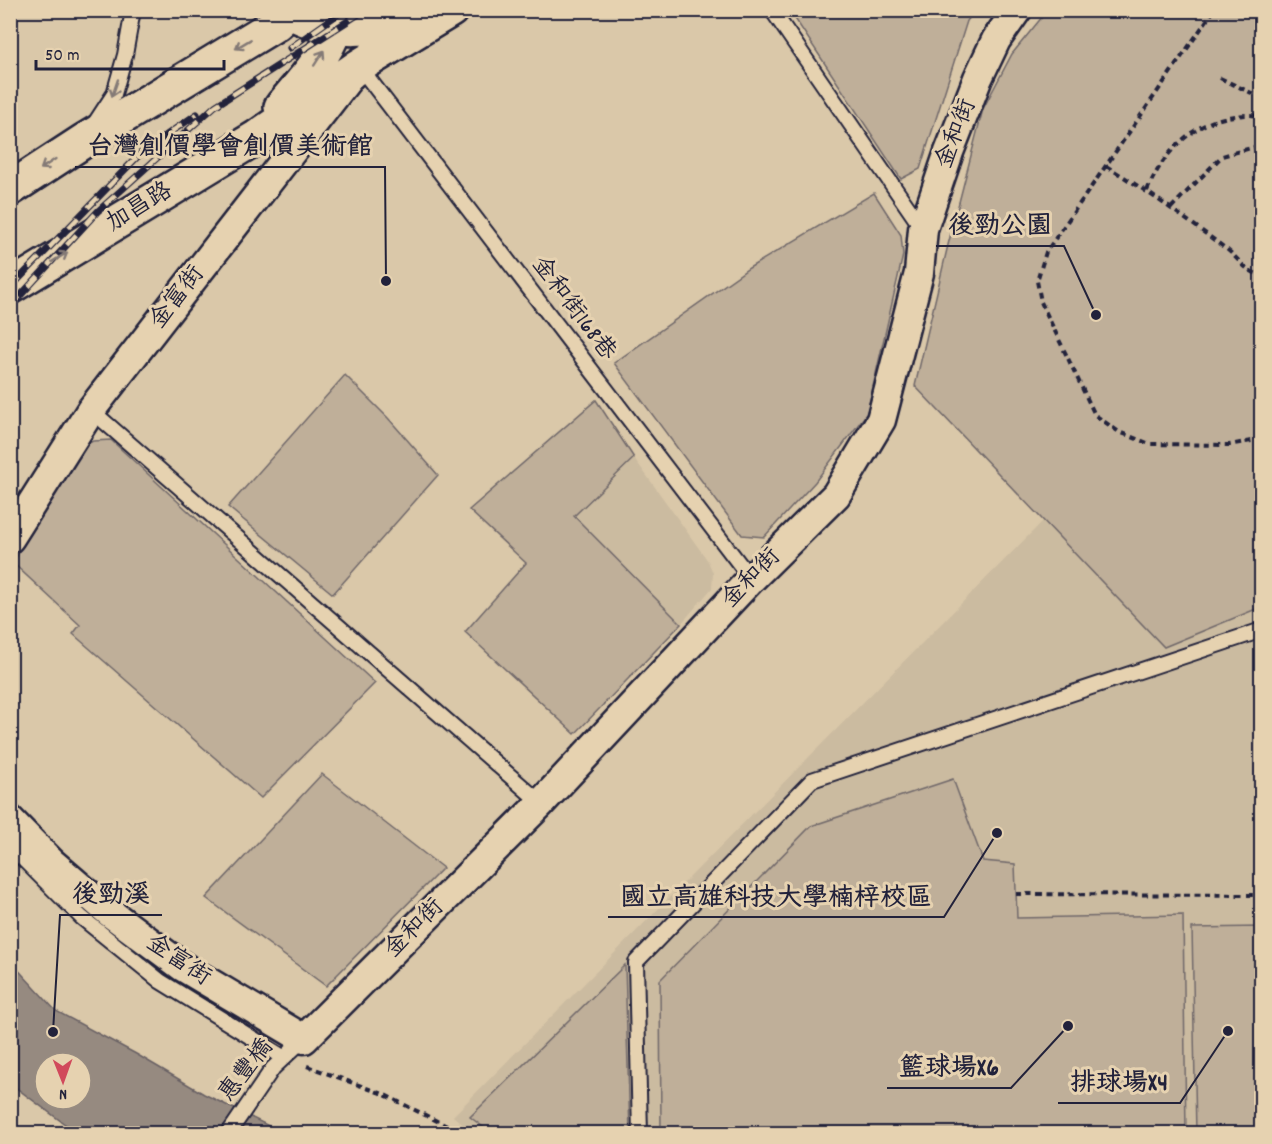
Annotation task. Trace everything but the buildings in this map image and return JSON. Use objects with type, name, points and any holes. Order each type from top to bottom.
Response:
[{"type":"street","points":[[10,189],[85,140],[276,24],[288,11],[311,23],[336,19],[367,29],[436,10]]},
{"type":"street","name":"加昌路","points":[[10,287],[257,137],[359,66],[451,10]]},
{"type":"street","name":"金和街","points":[[293,1048],[541,803],[751,579],[836,495],[881,420],[920,273],[923,229],[949,152],[978,78],[996,40],[1017,10]]},
{"type":"street","points":[[257,137],[310,72],[336,19]]},
{"type":"street","name":"金富街","points":[[10,538],[91,410],[359,66]]},
{"type":"street","name":"金富街","points":[[10,820],[51,862],[109,912],[293,1048]]},
{"type":"lane","points":[[85,140],[114,94],[125,56],[133,10]]},
{"type":"lane","points":[[772,10],[923,229]]},
{"type":"lane","name":"金和街168巷","points":[[359,66],[751,579]]},
{"type":"lane","points":[[91,410],[541,803]]},
{"type":"lane","points":[[640,1134],[636,962],[812,780],[1262,630]]},
{"type":"lane","points":[[10,846],[81,917],[160,981],[293,1048]]},
{"type":"lane","name":"惠豐橋","points":[[228,1134],[273,1068],[293,1048]]},
{"type":"path","points":[[1214,10],[1046,252],[1038,281],[1041,302],[1095,415],[1119,432],[1150,444],[1228,445],[1262,439]]},
{"type":"path","points":[[1220,78],[1262,98]]},
{"type":"path","points":[[1147,190],[1156,170],[1175,145],[1209,122],[1244,114],[1262,116]]},
{"type":"path","points":[[1171,208],[1222,156],[1262,145]]},
{"type":"path","points":[[1106,166],[1147,190],[1229,250],[1244,268],[1262,275]]},
{"type":"path","points":[[1016,894],[1262,895]]},
{"type":"path","points":[[293,1048],[463,1134]]},
{"type":"shaded area","points":[[790,11],[975,11],[967,21],[920,169],[901,179]]},
{"type":"shaded area","points":[[1047,11],[1261,11],[1261,607],[1164,647],[915,386],[983,109],[1012,54]]},
{"type":"shaded area","points":[[874,193],[901,235],[903,255],[867,413],[815,482],[764,537],[742,535],[614,363],[749,268]]},
{"type":"shaded area","points":[[345,375],[388,418],[438,475],[333,594],[228,507]]},
{"type":"shaded area","points":[[596,400],[634,458],[574,516],[681,624],[575,734],[465,632],[526,563],[469,510]]},
{"type":"shaded area","points":[[111,440],[375,683],[261,798],[73,634],[80,625],[13,563],[79,448],[93,441]]},
{"type":"shaded area","points":[[634,458],[708,561],[713,573],[712,588],[681,624],[574,516]]},
{"type":"shaded area","points":[[1044,520],[1164,647],[1261,607],[1261,1133],[474,1134],[453,1116]]},
{"type":"shaded area","points":[[322,774],[443,868],[326,986],[206,898]]},
{"type":"shaded area","points":[[953,779],[983,861],[1015,864],[1017,918],[1183,915],[1186,1133],[661,1133],[660,980],[811,826]]},
{"type":"shaded area","points":[[1261,927],[1261,1133],[1196,1133],[1192,928]]},
{"type":"shaded area","points":[[11,962],[56,1011],[204,1094],[283,1133],[77,1133],[47,1111],[93,1111],[93,1051],[33,1051],[33,1100],[11,1084]]},
{"type":"shaded area","points":[[625,965],[630,1133],[491,1133],[470,1117]]},
{"type":"railway","points":[[290,48],[344,10]]},
{"type":"railway","points":[[10,307],[98,211],[215,106],[365,10]]},
{"type":"railway","points":[[10,288],[142,152],[197,114]]},
{"type":"place","name":"台灣創價學會創價美術館","points":[[386,281]]},
{"type":"place","name":"後勁公園","points":[[1096,315]]},
{"type":"place","name":"國立高雄科技大學楠梓校區","points":[[997,833]]},
{"type":"place","name":"籃球場X6","points":[[1068,1026]]},
{"type":"place","name":"排球場X4","points":[[1228,1031]]},
{"type":"place","name":"後勁溪","points":[[53,1032]]}]
